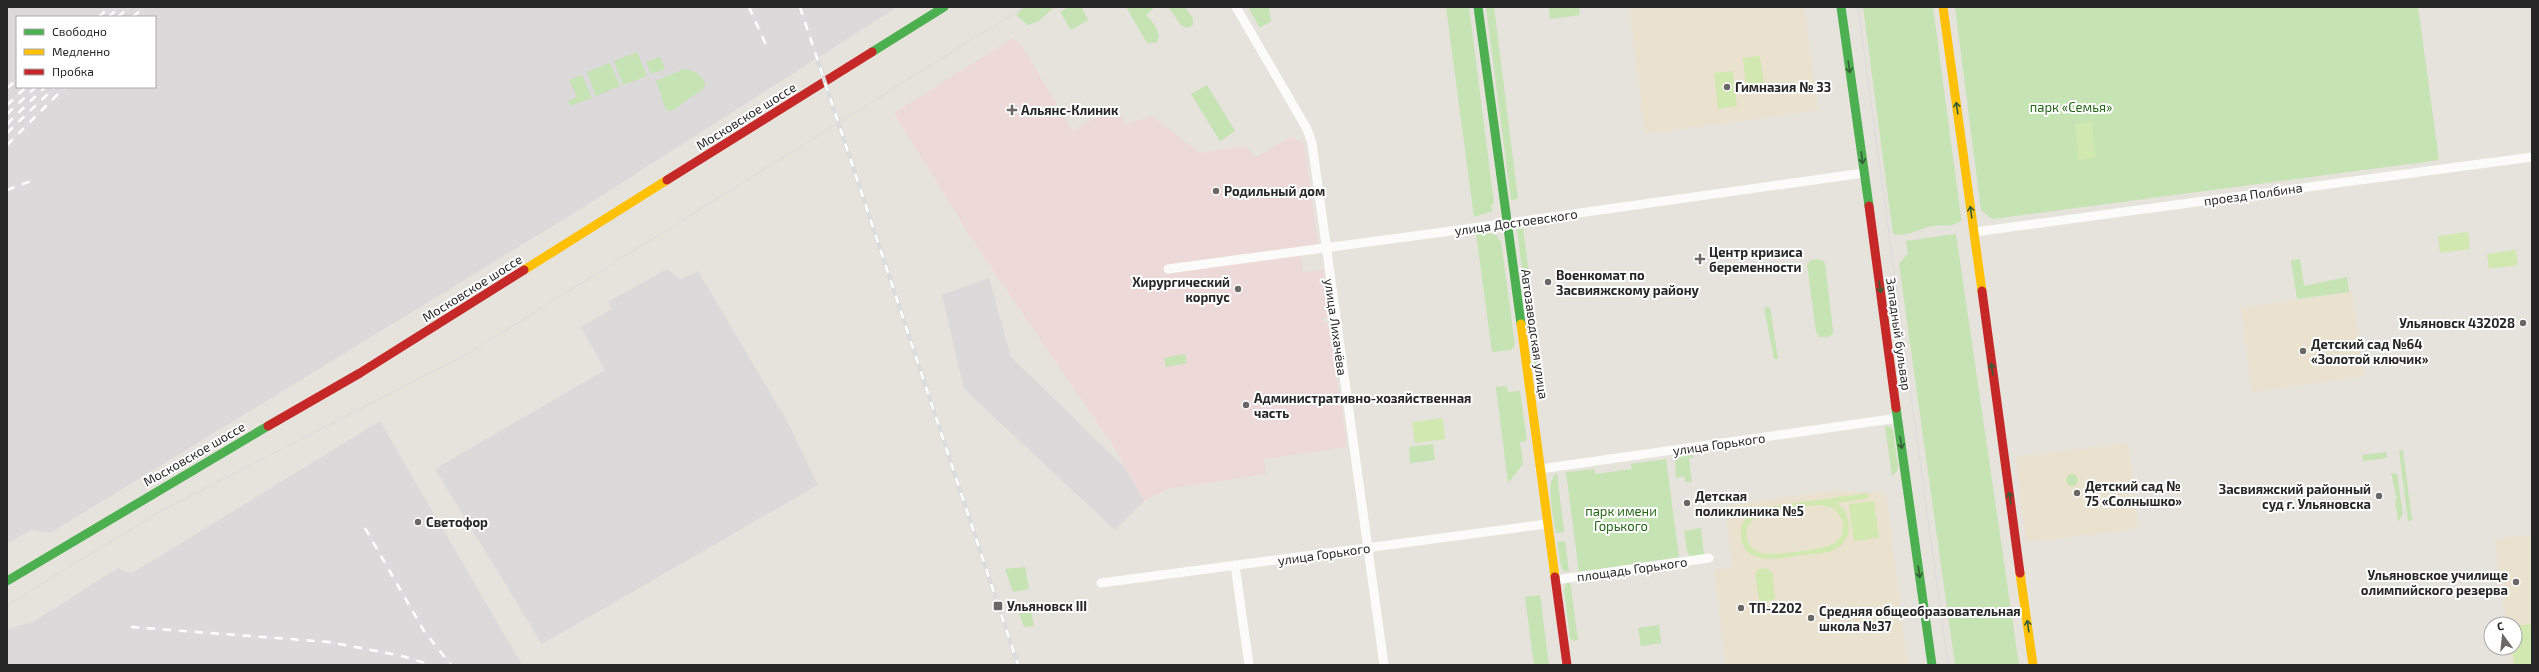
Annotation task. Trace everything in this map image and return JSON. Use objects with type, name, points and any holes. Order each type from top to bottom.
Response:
[{"type":"street","name":"Московское шоссе","points":[[7,581],[130,506],[360,373],[944,7]]},
{"type":"street","name":"улица Лихачёва","points":[[1236,7],[1307,129],[1312,144],[1325,247],[1384,665]]},
{"type":"street","name":"Автозаводская улица","points":[[1478,7],[1566,665]]},
{"type":"street","name":"Западный бульвар","points":[[1840,7],[1932,665]]},
{"type":"street","points":[[1943,7],[2033,665]]},
{"type":"street","name":"проезд Полбина","points":[[1974,232],[2532,157]]},
{"type":"street","name":"улица Достоевского","points":[[1168,268],[1506,224],[1864,173]]},
{"type":"street","name":"улица Горького","points":[[1540,469],[1898,418]]},
{"type":"street","name":"улица Горького","points":[[1101,583],[1547,524]]},
{"type":"street","name":"площадь Горького","points":[[1555,580],[1709,558]]},
{"type":"street","points":[[1235,565],[1249,665]]},
{"type":"shaded area","points":[[7,7],[897,7],[579,210],[50,533],[31,530],[7,544]]},
{"type":"shaded area","name":"Гимназия № 33","points":[[1804,7],[1818,110],[1645,134],[1629,8]]},
{"type":"shaded area","points":[[1013,38],[1024,49],[1072,131],[1115,106],[1126,124],[1152,116],[1200,153],[1245,146],[1256,157],[1291,137],[1304,143],[1318,244],[1299,247],[1299,251],[1303,272],[1323,269],[1330,316],[1324,317],[1324,320],[1325,323],[1329,323],[1347,447],[1264,459],[1266,474],[1167,489],[1144,501],[1116,450],[975,244],[894,113]]},
{"type":"shaded area","points":[[667,269],[680,280],[698,271],[787,421],[818,485],[542,644],[435,469],[605,370],[581,327],[612,309],[608,302]]},
{"type":"shaded area","points":[[989,278],[1011,357],[1125,468],[1144,501],[1115,530],[964,389],[942,295]]},
{"type":"shaded area","name":"Детский сад №64 «Золотой ключик»","points":[[2352,292],[2364,376],[2252,392],[2241,308]]},
{"type":"shaded area","points":[[380,421],[522,665],[7,665],[7,629],[33,622],[118,568],[131,574]]},
{"type":"shaded area","name":"Детский сад № 75 «Солнышко»","points":[[2128,443],[2138,529],[2026,542],[2016,457]]},
{"type":"shaded area","name":"Средняя общеобразовательная школа №37","points":[[1838,490],[1886,494],[1908,665],[1726,665],[1714,570],[1733,568],[1725,506]]},
{"type":"shaded area","name":"Ульяновское училище олимпийского резерва","points":[[2518,536],[2532,537],[2532,665],[2511,665],[2510,656],[2523,656],[2523,616],[2505,616],[2495,540]]},
{"type":"green space","points":[[1024,7],[1054,7],[1039,21],[1028,25],[1016,15]]},
{"type":"green space","points":[[1069,7],[1081,7],[1088,20],[1071,30],[1060,12]]},
{"type":"green space","points":[[1126,7],[1155,7],[1146,15],[1154,24],[1158,32],[1159,35],[1156,43],[1147,43]]},
{"type":"green space","points":[[1168,7],[1185,7],[1193,19],[1193,25],[1187,28],[1181,25]]},
{"type":"green space","points":[[1248,7],[1269,7],[1271,21],[1260,28]]},
{"type":"green space","points":[[1446,7],[1469,7],[1494,204],[1491,204],[1492,211],[1474,217]]},
{"type":"green space","points":[[1486,7],[1494,7],[1518,199],[1511,200]]},
{"type":"green space","points":[[1549,7],[1579,7],[1580,15],[1550,19]]},
{"type":"green space","points":[[1863,7],[1933,7],[1962,220],[1953,224],[1948,226],[1930,227],[1904,235],[1893,234]]},
{"type":"green space","name":"парк «Семья»","points":[[1955,7],[2418,7],[2439,160],[1992,219],[1981,210]]},
{"type":"green space","points":[[637,52],[647,76],[623,85],[614,61]]},
{"type":"green space","points":[[1760,56],[1764,85],[1746,87],[1743,58]]},
{"type":"green space","points":[[660,57],[665,69],[651,74],[646,62]]},
{"type":"green space","points":[[610,63],[620,86],[596,96],[587,72]]},
{"type":"green space","points":[[684,69],[698,74],[705,82],[704,88],[672,111],[666,110],[656,81]]},
{"type":"green space","points":[[1733,71],[1737,106],[1718,109],[1714,73]]},
{"type":"green space","points":[[582,75],[592,98],[570,106],[568,101],[577,97],[569,80]]},
{"type":"green space","points":[[1207,85],[1235,131],[1220,141],[1191,94]]},
{"type":"green space","points":[[2092,122],[2096,158],[2079,160],[2075,124]]},
{"type":"green space","points":[[1523,228],[1545,395],[1538,396],[1517,229]]},
{"type":"green space","points":[[1485,232],[1496,235],[1501,242],[1515,345],[1511,350],[1492,352],[1476,234]]},
{"type":"green space","points":[[2468,232],[2470,249],[2440,253],[2438,236]]},
{"type":"green space","points":[[1956,234],[2019,665],[1955,665],[1899,264],[1908,253],[1906,241]]},
{"type":"green space","points":[[2516,250],[2518,265],[2489,269],[2487,254]]},
{"type":"green space","points":[[1817,259],[1823,261],[1825,264],[1833,330],[1833,334],[1828,337],[1819,337],[1816,332],[1807,264],[1811,260]]},
{"type":"green space","points":[[2300,259],[2304,286],[2347,277],[2349,292],[2297,299],[2291,260]]},
{"type":"green space","points":[[1770,307],[1778,359],[1774,359],[1764,308]]},
{"type":"green space","points":[[1185,354],[1187,363],[1166,367],[1164,358]]},
{"type":"green space","points":[[1507,386],[1508,392],[1520,391],[1527,441],[1520,442],[1523,464],[1508,483],[1496,387]]},
{"type":"green space","points":[[1443,418],[1445,439],[1415,443],[1412,422]]},
{"type":"green space","points":[[1885,426],[1891,427],[1893,430],[1898,466],[1897,471],[1892,476]]},
{"type":"green space","points":[[1433,444],[1435,460],[1410,463],[1409,447]]},
{"type":"green space","points":[[2403,450],[2412,520],[2408,521],[2399,451]]},
{"type":"green space","points":[[1687,452],[1691,453],[1694,457],[1689,459],[1692,482],[1686,482],[1684,476],[1676,478],[1675,458],[1686,456]]},
{"type":"green space","points":[[2386,452],[2387,458],[2363,461],[2362,455]]},
{"type":"green space","name":"парк имени Горького","points":[[1666,459],[1679,557],[1579,572],[1566,472],[1594,469],[1595,474],[1632,469],[1631,464]]},
{"type":"green space","points":[[1557,473],[1564,532],[1556,533],[1550,492],[1553,477]]},
{"type":"green space","points":[[2391,473],[2397,474],[2403,514],[2398,522],[2395,499],[2397,499]]},
{"type":"green space","points":[[2072,474],[2076,476],[2078,480],[2076,484],[2072,486],[2068,484],[2066,480],[2068,476]]},
{"type":"green space","points":[[1868,493],[1869,498],[1837,503],[1846,514],[1849,528],[1845,541],[1841,546],[1834,550],[1819,554],[1775,559],[1756,557],[1743,545],[1741,530],[1743,522],[1758,508]],"holes":[[[1821,505],[1835,509],[1843,521],[1842,535],[1837,541],[1824,547],[1796,552],[1767,554],[1756,551],[1749,543],[1747,538],[1747,528],[1753,520],[1762,514],[1787,508]]]},
{"type":"green space","points":[[1874,501],[1879,538],[1854,541],[1849,504]]},
{"type":"green space","points":[[1701,528],[1704,555],[1691,557],[1687,551],[1684,531]]},
{"type":"green space","points":[[1565,541],[1569,572],[1564,571],[1561,566],[1557,542]]},
{"type":"green space","points":[[1025,567],[1029,589],[1013,592],[1005,569]]},
{"type":"green space","points":[[1766,568],[1772,572],[1775,597],[1773,600],[1762,602],[1759,600],[1755,573],[1757,570]]},
{"type":"green space","points":[[1570,581],[1578,640],[1573,641],[1570,638],[1564,590],[1566,583]]},
{"type":"green space","points":[[1540,595],[1549,665],[1534,665],[1525,597]]},
{"type":"green space","points":[[1030,603],[1034,626],[1024,627],[1016,605]]},
{"type":"green space","points":[[2531,624],[2532,665],[2514,665],[2513,656],[2523,656],[2523,625]]},
{"type":"green space","points":[[1659,625],[1661,643],[1641,646],[1638,628]]},
{"type":"tram line","points":[[7,605],[159,512],[471,352],[1024,7]]},
{"type":"tram line","points":[[1858,7],[1948,665]]},
{"type":"railway","points":[[100,16],[109,7]]},
{"type":"railway","points":[[110,16],[119,7]]},
{"type":"railway","points":[[119,16],[129,7]]},
{"type":"railway","points":[[134,16],[144,7]]},
{"type":"railway","points":[[749,7],[766,45]]},
{"type":"railway","points":[[800,7],[1018,665]]},
{"type":"railway","points":[[7,88],[16,81]]},
{"type":"railway","points":[[7,105],[25,88]]},
{"type":"railway","points":[[7,114],[35,88]]},
{"type":"railway","points":[[7,124],[44,88]]},
{"type":"railway","points":[[7,133],[54,88]]},
{"type":"railway","points":[[7,145],[64,88]]},
{"type":"railway","points":[[7,190],[31,181]]},
{"type":"railway","points":[[365,528],[424,631],[451,665]]},
{"type":"railway","points":[[131,627],[329,642],[402,656],[432,665]]},
{"type":"traffic: fast","points":[[872,52],[944,7]]},
{"type":"traffic: fast","points":[[1478,7],[1521,324]]},
{"type":"traffic: fast","points":[[1841,7],[1869,206]]},
{"type":"traffic: fast","points":[[1896,408],[1932,665]]},
{"type":"traffic: fast","points":[[7,581],[268,426]]},
{"type":"traffic: slow","points":[[1943,7],[1982,291]]},
{"type":"traffic: slow","points":[[524,270],[667,180]]},
{"type":"traffic: slow","points":[[1521,324],[1555,577]]},
{"type":"traffic: slow","points":[[2020,573],[2033,665]]},
{"type":"traffic: jam","points":[[667,180],[872,52]]},
{"type":"traffic: jam","points":[[1869,206],[1896,408]]},
{"type":"traffic: jam","points":[[268,426],[360,373],[524,270]]},
{"type":"traffic: jam","points":[[1982,291],[2020,573]]},
{"type":"traffic: jam","points":[[1555,577],[1567,665]]},
{"type":"place","name":"Гимназия № 33","points":[[1727,87]]},
{"type":"place","name":"Альянс-Клиник","points":[[1012,110]]},
{"type":"place","name":"Родильный дом","points":[[1216,191]]},
{"type":"place","name":"Центр кризиса беременности","points":[[1700,259]]},
{"type":"place","name":"Военкомат по Засвияжскому району","points":[[1548,282]]},
{"type":"place","name":"Хирургический корпус","points":[[1238,289]]},
{"type":"place","name":"Ульяновск 432028","points":[[2523,323]]},
{"type":"place","name":"Детский сад №64 «Золотой ключик»","points":[[2303,351]]},
{"type":"place","name":"Административно-хозяйственная часть","points":[[1246,405]]},
{"type":"place","name":"Детский сад № 75 «Солнышко»","points":[[2077,493]]},
{"type":"place","name":"Засвияжский районный суд г. Ульяновска","points":[[2379,496]]},
{"type":"place","name":"Детская поликлиника №5","points":[[1687,503]]},
{"type":"place","name":"Светофор","points":[[418,522]]},
{"type":"place","name":"Ульяновское училище олимпийского резерва","points":[[2516,582]]},
{"type":"place","name":"Ульяновск III","points":[[998,606]]},
{"type":"place","name":"ТП-2202","points":[[1741,608]]},
{"type":"place","name":"Средняя общеобразовательная школа №37","points":[[1811,618]]}]
